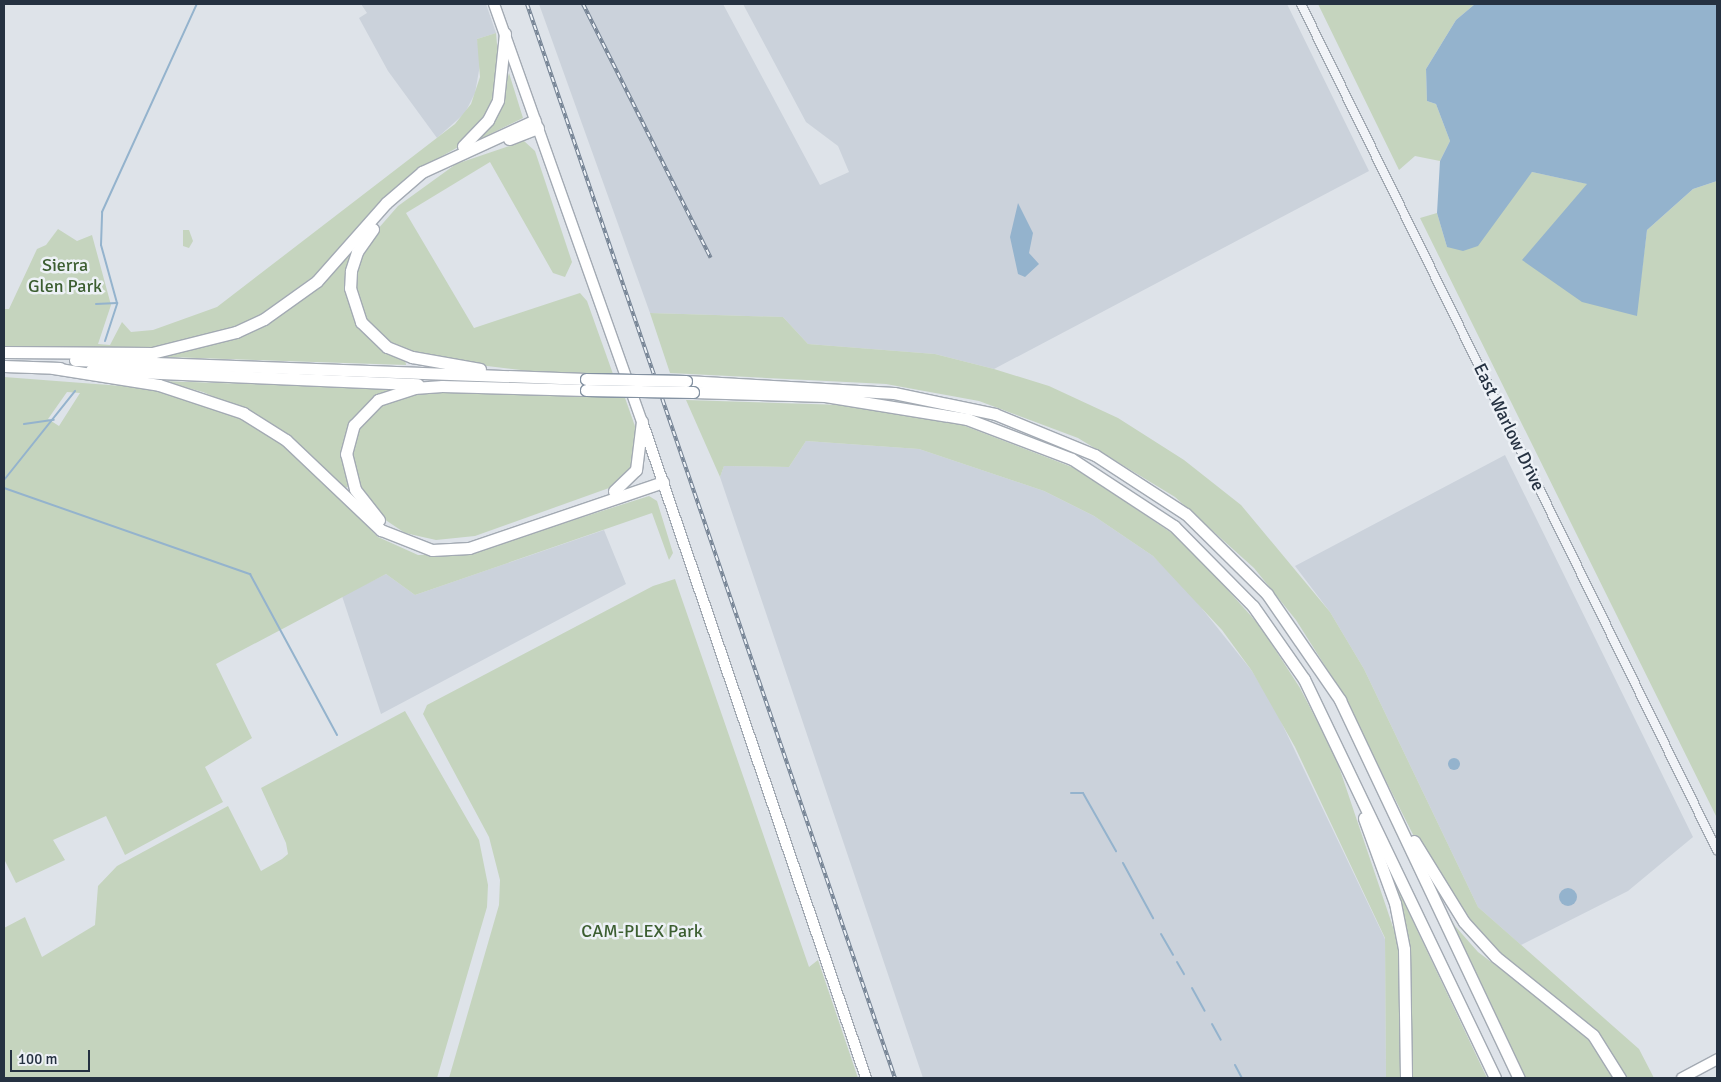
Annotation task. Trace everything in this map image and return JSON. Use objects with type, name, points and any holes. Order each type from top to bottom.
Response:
[{"type":"highway","points":[[4,352],[152,353],[236,332],[295,299],[404,186],[454,154],[475,137],[498,100],[505,33]]},
{"type":"highway","points":[[454,154],[537,124]]},
{"type":"highway","points":[[537,124],[456,160],[402,198],[357,252],[350,288],[361,322],[387,348],[412,358],[538,384]]},
{"type":"highway","points":[[4,357],[538,384]]},
{"type":"highway","points":[[4,366],[586,385],[693,392],[825,396],[932,411],[996,428],[1072,459],[1168,521],[1232,582],[1289,656],[1330,730],[1495,1078]]},
{"type":"highway","points":[[53,368],[159,385],[243,413],[286,440],[381,530],[424,548],[468,548],[662,479]]},
{"type":"highway","points":[[586,385],[686,381],[894,393],[995,414],[1067,441],[1151,489],[1214,538],[1267,594],[1340,700],[1438,885],[1464,922],[1496,957],[1593,1035],[1620,1078]]},
{"type":"highway","points":[[538,384],[414,388],[378,400],[363,412],[349,438],[346,454],[355,489],[386,526],[435,544],[485,537],[614,491],[662,479]]},
{"type":"highway","points":[[614,491],[636,470],[642,421]]},
{"type":"highway","points":[[1340,700],[1519,1078]]},
{"type":"highway","points":[[1330,730],[1397,913],[1407,979],[1406,1078]]},
{"type":"main road","points":[[494,4],[642,421],[866,1078]]},
{"type":"main road","points":[[1682,1078],[1717,1059]]},
{"type":"street","name":"East Warlow Drive","points":[[1301,4],[1717,850]]},
{"type":"shaded area","points":[[361,4],[486,4],[496,33],[477,39],[481,59],[475,93],[465,113],[437,138],[388,71],[359,18],[367,13]]},
{"type":"shaded area","points":[[539,4],[723,4],[820,185],[849,172],[838,146],[806,122],[743,4],[1287,4],[1369,171],[994,369],[935,354],[808,344],[783,317],[650,313]]},
{"type":"shaded area","points":[[806,441],[919,449],[1044,491],[1094,516],[1153,556],[1188,591],[1252,671],[1274,707],[1385,939],[1386,1078],[923,1078],[720,477],[724,466],[789,467]]},
{"type":"shaded area","points":[[1505,455],[1693,837],[1628,891],[1521,945],[1478,907],[1364,669],[1330,612],[1295,566]]},
{"type":"shaded area","points":[[604,530],[626,584],[381,714],[342,596],[386,574],[415,595]]},
{"type":"green space","points":[[1318,4],[1475,4],[1456,20],[1426,69],[1427,101],[1436,104],[1450,141],[1440,161],[1415,156],[1399,170]]},
{"type":"green space","name":"Sierra Glen Park","points":[[496,33],[500,79],[486,119],[460,146],[421,168],[329,265],[246,325],[155,350],[4,347],[4,309],[9,309],[37,249],[46,245],[58,229],[77,241],[92,235],[111,305],[98,344],[110,345],[122,322],[131,332],[153,330],[217,307],[455,124],[471,104],[480,77],[477,39]]},
{"type":"green space","points":[[509,73],[523,118],[472,143],[504,91]]},
{"type":"green space","points":[[524,141],[535,151],[572,262],[565,277],[553,273],[490,162],[406,213],[474,328],[580,293],[587,301],[613,374],[538,372],[412,357],[371,332],[353,289],[356,265],[370,238],[398,206],[456,164]]},
{"type":"green space","points":[[1532,172],[1588,184],[1636,316],[1647,230],[1693,189],[1717,181],[1717,818],[1420,218],[1437,213],[1447,247],[1509,198]]},
{"type":"green space","points":[[183,230],[189,230],[193,241],[189,248],[183,246]]},
{"type":"green space","points":[[360,238],[346,288],[350,307],[369,338],[405,358],[406,365],[168,357],[167,353],[209,345],[265,322]]},
{"type":"green space","points":[[650,313],[783,317],[808,344],[935,354],[994,369],[1049,386],[1118,418],[1184,460],[1241,505],[1330,612],[1364,669],[1478,907],[1639,1049],[1654,1078],[1624,1078],[1604,1041],[1500,956],[1439,886],[1339,688],[1296,620],[1254,568],[1175,497],[1078,438],[979,401],[886,384],[670,373]]},
{"type":"green space","points":[[4,377],[148,388],[238,416],[283,443],[378,537],[418,555],[467,554],[649,496],[657,501],[673,553],[669,560],[652,513],[415,595],[386,574],[216,664],[252,738],[205,767],[223,802],[125,855],[106,816],[53,840],[65,860],[16,883],[4,859]],"holes":[[[67,392],[80,393],[59,426],[48,419]]]},
{"type":"green space","points":[[161,381],[400,389],[363,409],[343,455],[348,487],[342,489],[255,415],[203,392]]},
{"type":"green space","points":[[413,390],[624,395],[637,432],[637,458],[623,480],[609,488],[475,536],[436,540],[405,533],[378,515],[357,488],[350,459],[356,428],[376,405]]},
{"type":"green space","points":[[686,400],[843,405],[952,421],[1077,469],[1185,542],[1260,626],[1300,688],[1336,758],[1396,936],[1401,967],[1402,1078],[1386,1078],[1385,938],[1295,747],[1252,671],[1222,630],[1153,556],[1094,516],[1044,491],[919,449],[806,441],[789,467],[724,466],[720,477]]},
{"type":"green space","name":"CAM-PLEX Park","points":[[675,579],[809,967],[818,960],[858,1078],[449,1078],[499,905],[500,880],[489,837],[423,714],[427,705],[653,586]]},
{"type":"green space","points":[[405,711],[479,840],[488,885],[487,907],[437,1078],[4,1078],[4,928],[25,917],[42,957],[95,925],[98,886],[117,866],[228,806],[261,871],[288,854],[286,843],[261,788]]},
{"type":"green space","points":[[1393,879],[1487,1078],[1410,1078],[1411,990],[1407,946],[1389,881]]},
{"type":"green space","points":[[1441,901],[1455,926],[1478,952],[1569,1021],[1590,1040],[1615,1078],[1523,1078]]},
{"type":"water","points":[[1475,4],[1717,4],[1717,181],[1693,189],[1647,230],[1637,316],[1582,302],[1522,260],[1587,184],[1532,172],[1478,246],[1463,251],[1447,247],[1437,213],[1440,161],[1450,141],[1436,104],[1427,101],[1426,69],[1456,20]]},
{"type":"water","points":[[1018,203],[1033,233],[1029,253],[1039,264],[1025,277],[1018,274],[1010,237]]},
{"type":"water","points":[[1454,758],[1460,764],[1454,770],[1448,764]]},
{"type":"water","points":[[1568,888],[1574,891],[1577,897],[1574,903],[1568,906],[1562,903],[1559,897],[1562,891]]},
{"type":"waterway","points":[[105,341],[117,303],[101,245],[102,212],[197,4]]},
{"type":"waterway","points":[[96,304],[117,303]]},
{"type":"waterway","points":[[4,480],[75,391]]},
{"type":"waterway","points":[[24,424],[54,420]]},
{"type":"waterway","points":[[4,488],[250,574],[337,735]]},
{"type":"waterway","points":[[1071,793],[1083,793],[1116,851]]},
{"type":"waterway","points":[[1123,863],[1153,918]]},
{"type":"waterway","points":[[1161,934],[1173,955]]},
{"type":"waterway","points":[[1177,962],[1184,974]]},
{"type":"waterway","points":[[1192,988],[1205,1011]]},
{"type":"waterway","points":[[1212,1024],[1221,1040]]},
{"type":"waterway","points":[[1235,1065],[1242,1078]]},
{"type":"railway","points":[[527,4],[895,1078]]},
{"type":"railway","points":[[583,4],[711,258]]}]
